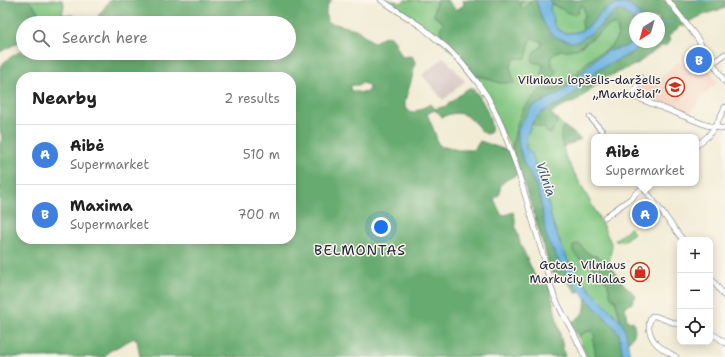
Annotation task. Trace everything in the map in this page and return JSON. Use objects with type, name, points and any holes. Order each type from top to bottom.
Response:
[{"type":"street","points":[[381,0],[422,28],[448,49],[461,62],[487,96],[502,127],[516,165],[529,204],[554,296],[585,357]]},
{"type":"street","points":[[668,0],[697,38],[725,82]]},
{"type":"street","points":[[713,63],[725,54]]},
{"type":"street","points":[[640,77],[635,95],[706,125],[725,129]]},
{"type":"street","points":[[699,144],[708,136],[715,127],[725,108]]},
{"type":"street","points":[[590,117],[604,134]]},
{"type":"street","points":[[605,218],[633,197],[641,186]]},
{"type":"street","points":[[643,186],[681,237]]},
{"type":"street","points":[[713,281],[725,297]]},
{"type":"street","points":[[676,357],[663,350],[653,341],[650,336],[649,321],[651,317],[655,316],[677,324]]},
{"type":"street","points":[[713,335],[725,343]]},
{"type":"shaded area","points":[[444,57],[465,81],[443,100],[422,75]]},
{"type":"shaded area","name":"Vilniaus lopšelis-darželis „Markučiai“","points":[[678,62],[696,71],[706,64],[718,82],[708,90],[689,114],[636,94],[642,78],[654,84]]},
{"type":"green space","points":[[0,0],[28,0],[37,10],[39,16],[16,16],[16,44],[0,52]]},
{"type":"green space","points":[[28,0],[62,0],[64,4],[62,15],[60,16],[39,16],[35,8]]},
{"type":"green space","points":[[110,0],[332,0],[327,8],[327,22],[356,29],[373,42],[386,36],[393,38],[402,57],[412,56],[415,62],[405,101],[405,108],[412,113],[431,104],[435,109],[446,106],[467,89],[471,88],[479,96],[486,108],[490,121],[491,132],[487,134],[480,130],[471,119],[460,114],[456,113],[442,117],[434,110],[427,114],[435,132],[437,142],[442,147],[449,147],[457,150],[474,150],[480,141],[509,151],[518,174],[504,181],[500,194],[494,199],[502,216],[513,212],[520,243],[535,276],[539,279],[548,280],[565,357],[140,357],[137,340],[134,338],[108,352],[105,357],[0,357],[0,145],[2,137],[0,129],[0,67],[10,57],[16,54],[16,60],[296,60],[296,16],[98,16]],"holes":[[[362,83],[366,84],[369,89],[363,93],[351,91],[351,85],[360,85]]]},
{"type":"green space","points":[[385,0],[392,0],[400,3],[405,0],[435,0],[434,16],[443,22],[444,43]]},
{"type":"green space","points":[[437,0],[447,0],[456,10],[464,5],[463,0],[524,0],[520,4],[522,9],[527,6],[531,0],[536,0],[542,20],[559,39],[570,42],[578,41],[599,28],[611,15],[617,11],[621,11],[629,16],[629,44],[625,47],[608,51],[564,90],[532,107],[518,139],[522,159],[537,188],[540,198],[546,236],[562,267],[580,291],[576,292],[564,278],[560,275],[552,273],[550,270],[532,208],[512,149],[517,124],[524,108],[540,90],[553,90],[568,82],[588,61],[605,51],[616,39],[618,29],[614,25],[610,25],[577,49],[567,51],[560,50],[551,57],[552,66],[556,69],[554,77],[551,79],[541,73],[543,67],[542,64],[532,62],[533,55],[541,47],[542,42],[532,38],[530,40],[526,58],[515,58],[510,66],[514,83],[499,83],[484,77],[475,76],[444,43],[440,30],[443,22],[434,16]]},
{"type":"green space","points":[[524,0],[531,0],[529,5],[521,9],[520,4]]},
{"type":"green space","points":[[550,0],[665,0],[685,26],[680,26],[668,37],[671,40],[665,46],[665,12],[637,12],[628,5],[613,5],[601,12],[591,24],[583,30],[582,20],[585,16],[583,6],[580,6],[577,14],[575,15],[565,12],[551,3]]},
{"type":"green space","points":[[670,0],[725,0],[725,8],[711,12],[688,23]]},
{"type":"green space","points":[[551,3],[565,12],[577,14],[580,6],[583,6],[585,16],[582,20],[583,30],[567,33],[560,31],[554,25],[550,10]]},
{"type":"green space","points":[[64,15],[75,16],[59,16]]},
{"type":"green space","points":[[610,25],[614,25],[618,29],[618,34],[612,45],[588,61],[568,82],[552,90],[540,90],[524,108],[517,124],[512,149],[475,76],[484,77],[499,83],[515,58],[526,58],[530,40],[532,38],[542,42],[541,47],[534,52],[543,64],[543,67],[552,66],[551,57],[560,50],[567,51],[571,49],[578,49]]},
{"type":"green space","points":[[639,48],[658,48],[637,64],[605,78],[575,102],[566,104],[553,112],[550,112],[557,119],[556,125],[551,134],[547,133],[544,128],[532,124],[542,112],[566,100],[597,70]]},
{"type":"green space","points":[[557,119],[564,126],[562,128],[562,141],[565,156],[612,245],[609,263],[596,256],[593,257],[585,251],[580,244],[577,254],[578,257],[587,262],[593,268],[603,272],[609,290],[615,300],[621,321],[592,292],[568,261],[551,218],[547,197],[532,153],[526,148],[526,137],[532,124],[551,128],[556,124]]},
{"type":"green space","points":[[564,126],[581,139],[563,147],[561,133]]},
{"type":"green space","points":[[630,228],[634,233],[622,242],[620,240],[617,242],[615,240]]},
{"type":"green space","points":[[580,244],[585,251],[609,263],[621,281],[636,296],[631,304],[625,306],[627,320],[630,322],[633,321],[635,328],[634,335],[627,343],[625,331],[615,300],[611,297],[603,272],[579,259],[572,249],[574,245]]},
{"type":"green space","points":[[587,298],[612,324],[619,334],[623,357],[596,357],[593,340],[595,337],[592,331],[585,332],[578,337],[570,324],[583,313]]},
{"type":"green space","points":[[592,330],[595,337],[596,357],[587,357],[578,337],[585,332]]},
{"type":"water","points":[[536,0],[550,0],[550,10],[553,22],[560,31],[565,33],[579,32],[590,25],[601,13],[618,4],[628,5],[637,12],[629,12],[629,16],[621,11],[617,12],[608,17],[595,31],[575,42],[554,36],[547,29],[542,20]]},
{"type":"water","points":[[629,44],[629,48],[638,48],[624,57],[597,70],[566,100],[542,112],[532,122],[526,137],[526,148],[532,153],[547,197],[551,218],[568,261],[592,292],[621,321],[625,330],[630,357],[623,357],[619,334],[612,324],[599,312],[571,280],[550,245],[546,236],[537,188],[522,159],[518,139],[518,131],[521,123],[532,107],[564,90],[574,82],[595,59],[608,51],[625,47]]},
{"type":"waterway","points":[[686,10],[697,3],[715,0]]},
{"type":"waterway","points":[[665,23],[673,22]]},
{"type":"place","name":"Maxima","points":[[699,60]]},
{"type":"place","name":"Vilniaus lopšelis-darželis „Markučiai“","points":[[675,87]]},
{"type":"place","name":"Aibė","points":[[645,214]]},
{"type":"place","name":"Gotas, Vilniaus Markučių filialas","points":[[640,272]]},
{"type":"district","name":"BELMONTAS","points":[[360,250]]},
{"type":"water label","name":"Vilnia","points":[[546,179]]}]
